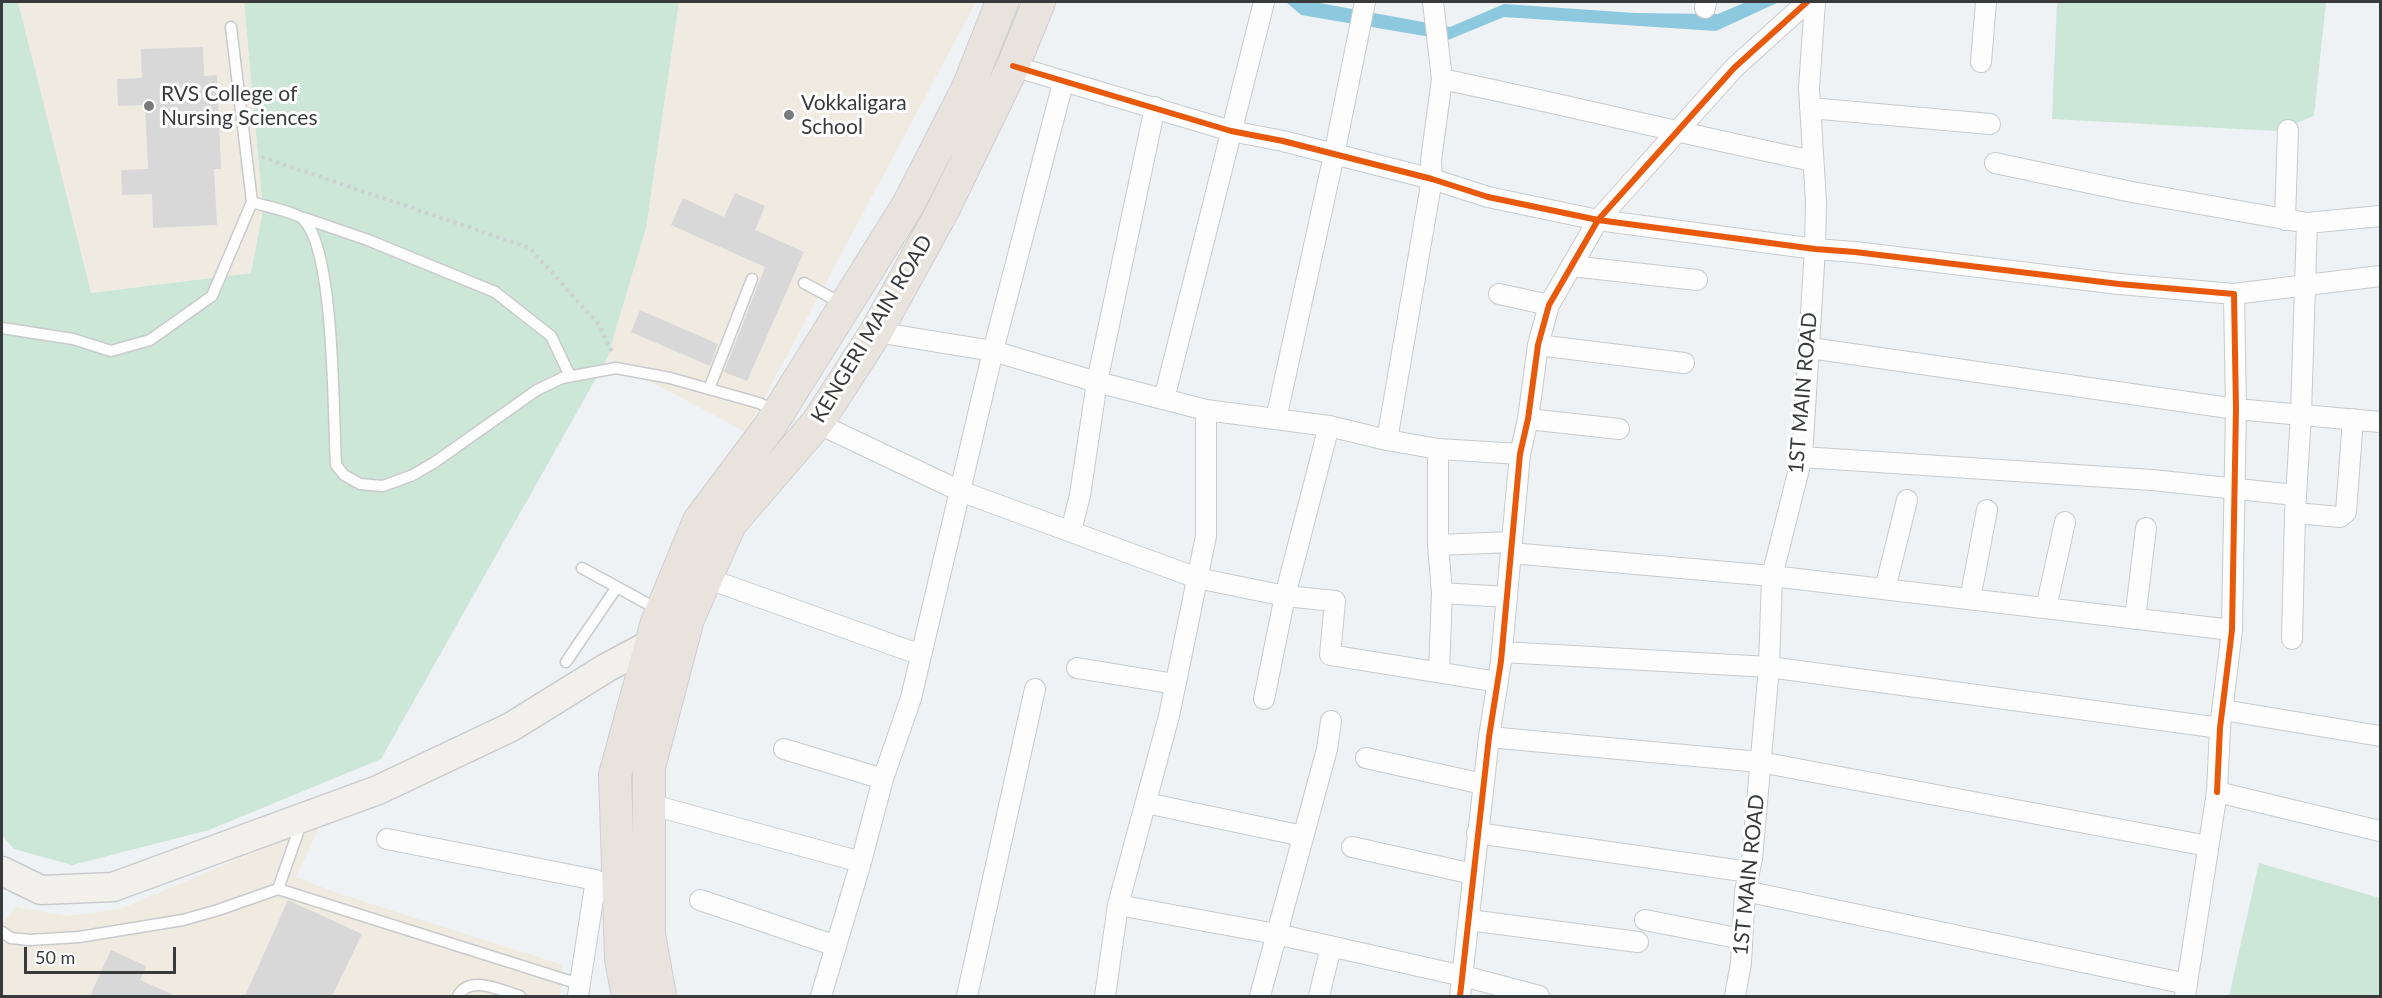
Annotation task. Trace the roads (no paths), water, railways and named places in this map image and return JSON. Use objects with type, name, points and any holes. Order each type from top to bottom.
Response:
[{"type":"main road","name":"KENGERI MAIN ROAD","points":[[628,996],[607,878],[615,775],[662,612],[699,521],[778,412],[908,205],[968,88],[1002,2]]},
{"type":"main road","name":"KENGERI MAIN ROAD","points":[[660,996],[649,934],[649,767],[688,619],[730,524],[817,423],[876,332],[943,210],[1013,66],[1039,2]]},
{"type":"street","points":[[1164,399],[1264,2]]},
{"type":"street","points":[[1276,419],[1365,2]]},
{"type":"street","points":[[1386,441],[1432,179],[1431,160],[1442,79],[1433,2]]},
{"type":"street","points":[[1460,996],[1483,784],[1502,652],[1520,453],[1528,419],[1538,345],[1549,305],[1598,220],[1734,68],[1807,2]]},
{"type":"street","name":"1ST MAIN ROAD","points":[[1735,996],[1741,963],[1769,667],[1772,576],[1802,456],[1815,249],[1816,202],[1809,88],[1815,2]]},
{"type":"street","points":[[1981,62],[1986,2]]},
{"type":"street","points":[[1013,66],[1232,131],[1283,141],[1432,179],[1488,197],[1598,220],[1815,249],[2119,284],[2234,294],[2380,276]]},
{"type":"street","points":[[1442,79],[1556,103],[1676,133],[1813,161]]},
{"type":"street","points":[[821,996],[883,779],[910,698],[993,351],[1063,82]]},
{"type":"street","points":[[1071,531],[1080,495],[1097,382],[1155,107]]},
{"type":"street","points":[[1810,108],[1990,124]]},
{"type":"street","points":[[2285,220],[2288,130]]},
{"type":"street","points":[[1995,163],[2132,192],[2285,220],[2307,223],[2380,216]]},
{"type":"street","points":[[2292,639],[2295,504],[2301,414],[2307,223]]},
{"type":"street","points":[[1571,266],[1697,280]]},
{"type":"street","points":[[1499,294],[1549,305]]},
{"type":"street","points":[[1478,833],[1747,882],[2186,990],[2217,792],[2232,630],[2236,409],[2234,294]]},
{"type":"street","points":[[876,332],[993,351],[1097,382],[1206,410],[1329,426],[1386,441],[1438,450],[1520,453]]},
{"type":"street","points":[[1538,345],[1684,363]]},
{"type":"street","points":[[1810,348],[2236,409],[2380,422]]},
{"type":"street","points":[[1105,996],[1118,905],[1176,684],[1206,536],[1206,410]]},
{"type":"street","points":[[1528,419],[1619,429]]},
{"type":"street","points":[[1802,456],[2152,480],[2235,489],[2340,517],[2346,512],[2353,419]]},
{"type":"street","points":[[817,423],[960,490],[1197,578],[1285,596],[1335,601],[1330,655],[1498,682]]},
{"type":"street","points":[[1264,699],[1285,596],[1329,426]]},
{"type":"street","points":[[1438,450],[1438,544],[1442,593],[1438,671]]},
{"type":"street","points":[[1885,589],[1907,500]]},
{"type":"street","points":[[1970,599],[1987,510]]},
{"type":"street","points":[[2046,608],[2065,522]]},
{"type":"street","points":[[2135,619],[2146,528]]},
{"type":"street","points":[[1438,544],[1512,547],[2232,630]]},
{"type":"street","points":[[706,578],[921,655]]},
{"type":"street","points":[[1442,593],[1507,597]]},
{"type":"street","points":[[2,871],[41,890],[113,887],[378,790],[511,727],[597,673],[651,644],[684,634]]},
{"type":"street","points":[[1502,652],[1769,667],[2380,736]]},
{"type":"street","points":[[1077,668],[1176,684]]},
{"type":"street","points":[[597,673],[618,682],[636,700]]},
{"type":"street","points":[[967,996],[1035,689]]},
{"type":"street","points":[[1260,996],[1327,749],[1330,721]]},
{"type":"street","points":[[1489,737],[1760,762],[2208,846]]},
{"type":"street","points":[[784,749],[883,779]]},
{"type":"street","points":[[1366,758],[1483,784]]},
{"type":"street","points":[[2217,792],[2380,831]]},
{"type":"street","points":[[1146,803],[1303,836]]},
{"type":"street","points":[[649,804],[861,862]]},
{"type":"street","points":[[387,839],[607,878],[579,990]]},
{"type":"street","points":[[1352,848],[1473,873]]},
{"type":"street","points":[[700,900],[836,946]]},
{"type":"street","points":[[1118,905],[1276,934],[1463,976],[1539,996]]},
{"type":"street","points":[[1469,920],[1638,942]]},
{"type":"street","points":[[1645,920],[1742,939]]},
{"type":"street","points":[[1319,996],[1331,947]]},
{"type":"lane","points":[[2,328],[73,339],[111,351],[150,340],[212,296],[252,202],[231,27]]},
{"type":"lane","points":[[252,202],[368,240],[495,292],[551,336],[570,376]]},
{"type":"lane","points":[[302,217],[314,233],[321,256],[331,339],[336,465],[344,475],[360,484],[383,486],[413,475],[537,390],[570,376],[616,368],[670,378],[759,403],[778,412]]},
{"type":"lane","points":[[709,389],[752,279]]},
{"type":"lane","points":[[804,283],[846,305]]},
{"type":"lane","points":[[582,568],[662,612]]},
{"type":"lane","points":[[566,662],[617,587]]},
{"type":"lane","points":[[278,889],[303,819]]},
{"type":"lane","points":[[2,932],[11,938],[30,940],[79,937],[183,920],[278,889],[579,990]]},
{"type":"lane","points":[[458,996],[461,990],[469,986],[480,985],[520,996]]},
{"type":"water","points":[[1286,2],[1314,2],[1450,27],[1504,4],[1635,13],[1718,14],[1746,2],[1779,2],[1716,31],[1504,17],[1448,40],[1301,15]]},
{"type":"place","name":"RVS College of Nursing Sciences","points":[[149,106]]},
{"type":"place","name":"Vokkaligara School","points":[[789,115]]}]
